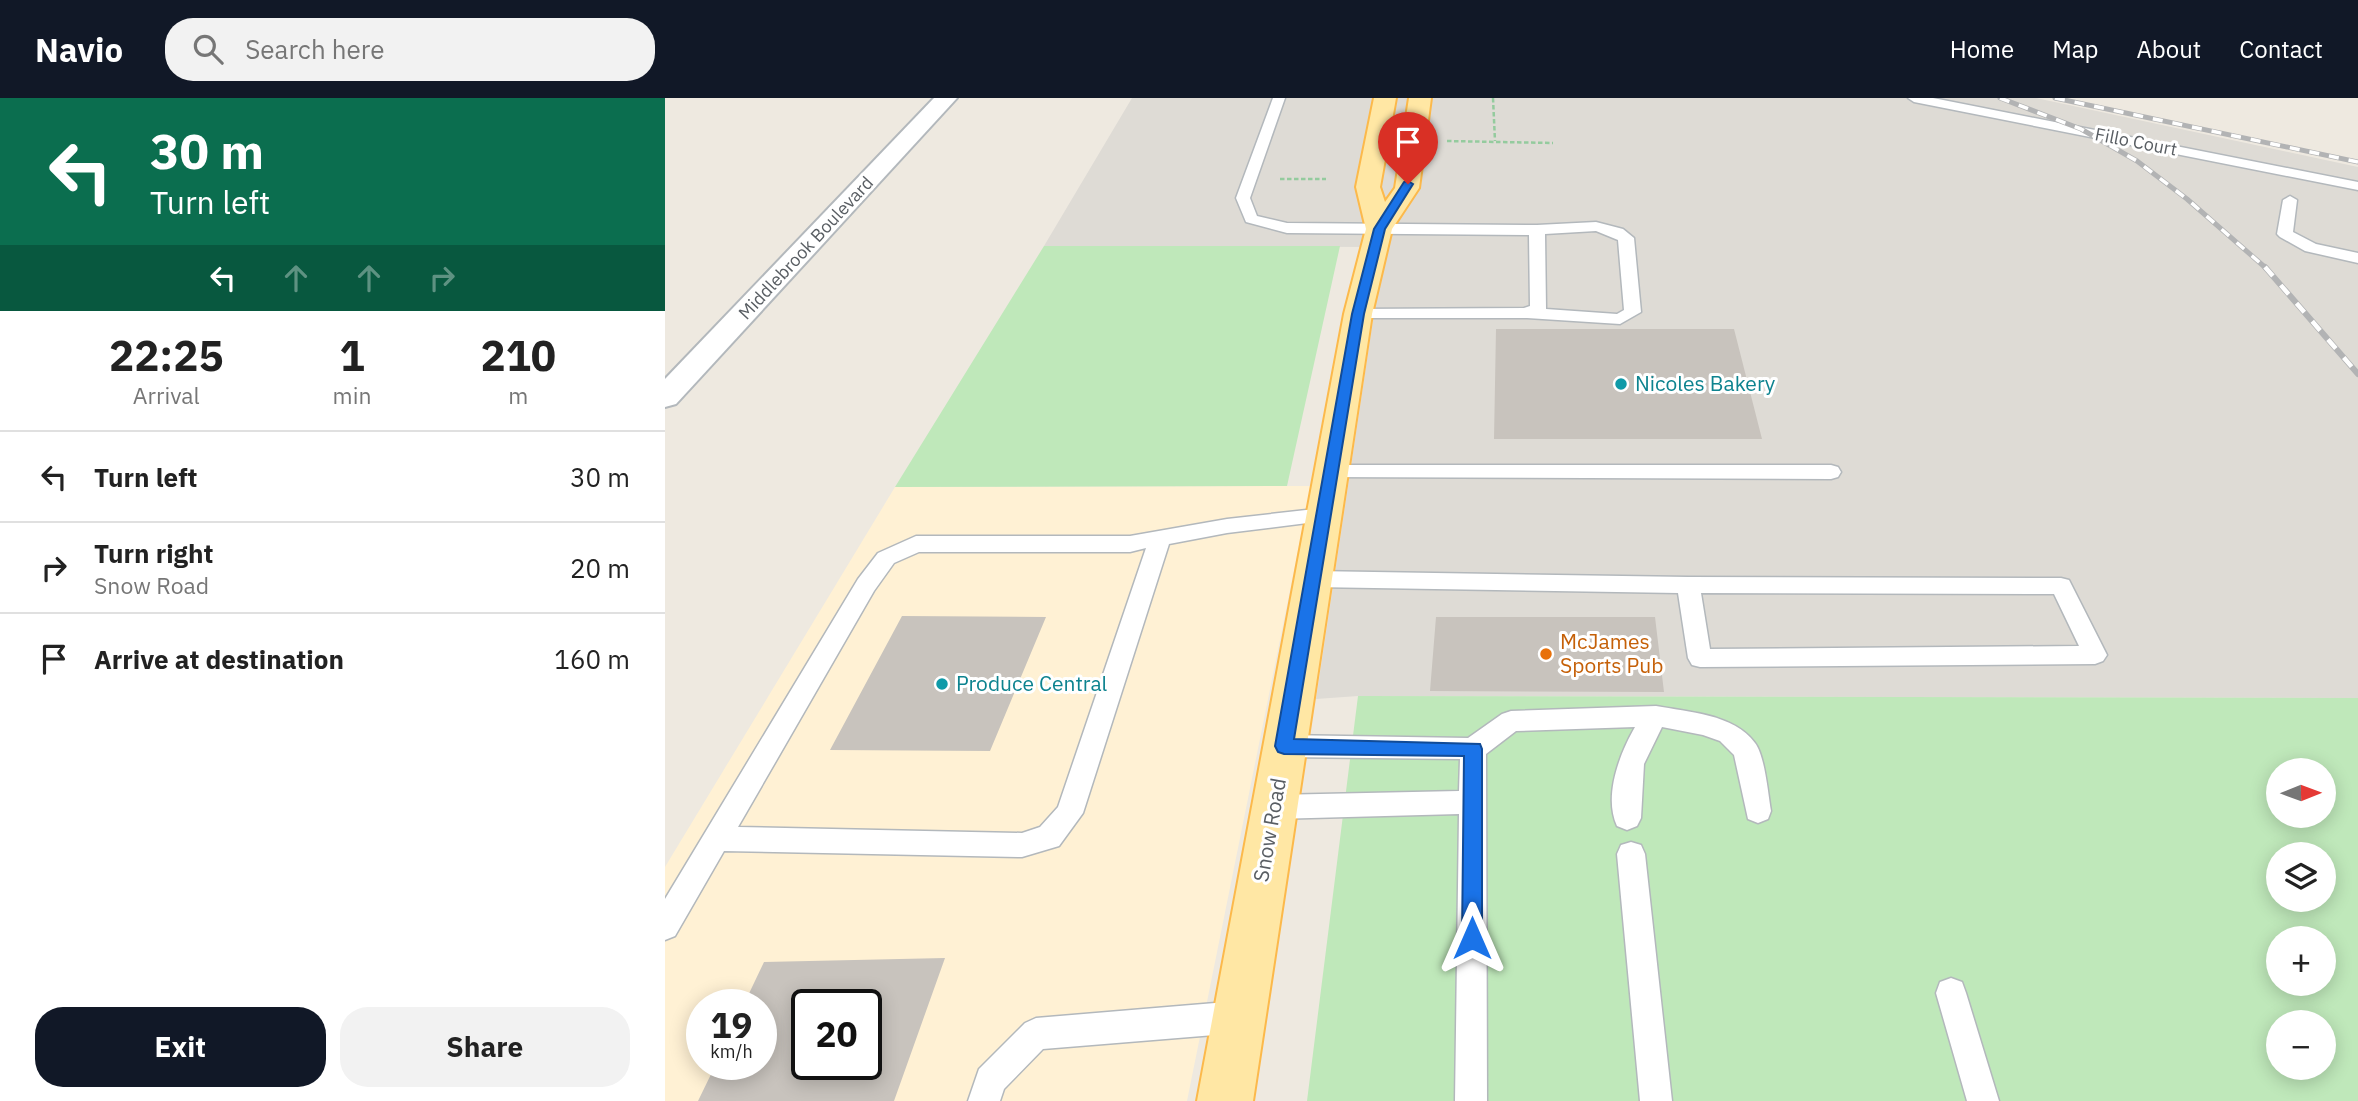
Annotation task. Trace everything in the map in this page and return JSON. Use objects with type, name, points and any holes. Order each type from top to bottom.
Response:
[{"type":"main road","name":"Snow Road","points":[[1379,229],[1367,187],[1385,98]]},
{"type":"main road","name":"Snow Road","points":[[1225,1101],[1358,314],[1379,229],[1407,188],[1420,98]]},
{"type":"street","name":"Middlebrook Boulevard","points":[[665,397],[946,98]]},
{"type":"lane","points":[[1279,98],[1243,198],[1251,219],[1287,228],[1602,228],[1617,230],[1626,239],[1633,312],[1621,319],[1527,313],[1358,314]]},
{"type":"lane","name":"Fillo Court","points":[[1914,98],[2358,186]]},
{"type":"lane","points":[[2290,200],[2284,234],[2311,248],[2358,258]]},
{"type":"lane","points":[[1527,313],[1538,308],[1537,230]]},
{"type":"lane","points":[[1331,472],[1831,472]]},
{"type":"lane","points":[[665,926],[866,585],[886,558],[916,544],[1130,544],[1227,526],[1324,515]]},
{"type":"lane","points":[[716,839],[1021,845],[1049,836],[1069,813],[1160,540]]},
{"type":"lane","points":[[1313,579],[1688,585],[2061,586],[2095,654],[1700,658],[1688,585]]},
{"type":"lane","points":[[1284,746],[1473,749],[1511,721],[1656,716],[1705,725],[1729,734],[1747,750],[1758,811]]},
{"type":"lane","points":[[1627,818],[1626,774],[1642,737],[1656,716]]},
{"type":"lane","points":[[1471,1101],[1473,749]]},
{"type":"lane","points":[[1274,807],[1473,802]]},
{"type":"lane","points":[[1630,854],[1656,1101]]},
{"type":"lane","points":[[1951,993],[1983,1101]]},
{"type":"lane","points":[[984,1101],[990,1080],[1036,1034],[1239,1017]]},
{"type":"path","points":[[1493,98],[1495,141]]},
{"type":"path","points":[[1445,141],[1553,143]]},
{"type":"shaded area","points":[[1132,98],[2036,98],[2358,167],[2358,698],[1358,696],[1316,699],[1384,247],[1044,246]]},
{"type":"shaded area","points":[[1311,486],[1187,1101],[665,1101],[665,867],[895,487]]},
{"type":"green space","points":[[1044,246],[1340,246],[1287,486],[895,487]]},
{"type":"green space","points":[[1358,696],[2358,698],[2358,1101],[1307,1101]]},
{"type":"building","name":"Nicoles Bakery","points":[[1496,329],[1734,329],[1762,439],[1494,439]]},
{"type":"building","name":"Produce Central","points":[[902,616],[1046,617],[990,751],[830,750]]},
{"type":"building","name":"McJames Sports Pub","points":[[1436,617],[1655,617],[1664,692],[1430,691]]},
{"type":"building","points":[[945,958],[894,1101],[698,1101],[708,1080],[777,1080],[777,989],[751,989],[764,962]]},
{"type":"railway","points":[[2000,98],[2081,129],[2137,161],[2187,199],[2266,268]]},
{"type":"railway","points":[[2055,98],[2358,162]]},
{"type":"railway","points":[[2266,268],[2358,374]]},
{"type":"place","name":"Nicoles Bakery","points":[[1621,384]]},
{"type":"place","name":"McJames Sports Pub","points":[[1546,654]]},
{"type":"place","name":"Produce Central","points":[[942,684]]},
{"type":"route","points":[[1408,184],[1379,229],[1358,314],[1284,746],[1473,749],[1472,938]]}]
